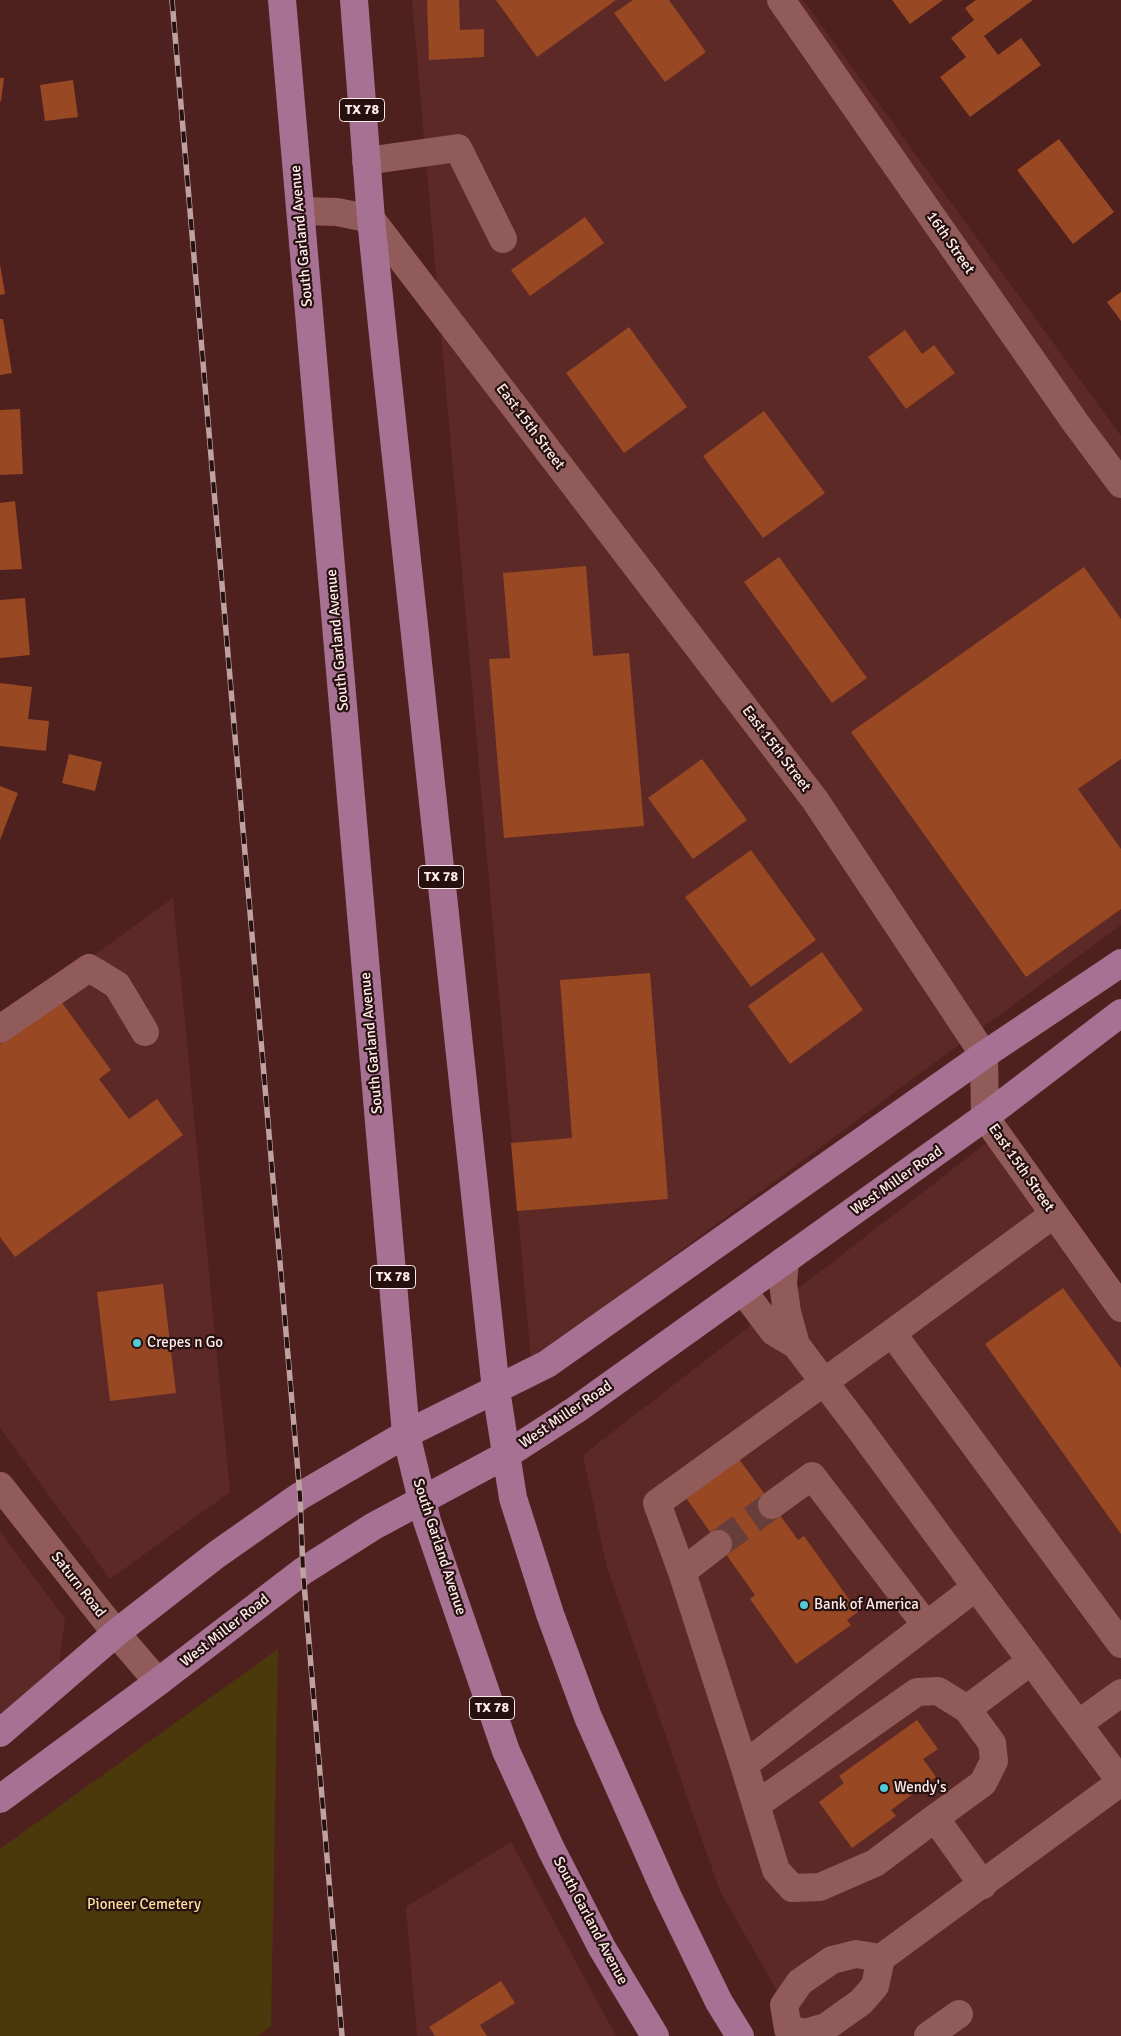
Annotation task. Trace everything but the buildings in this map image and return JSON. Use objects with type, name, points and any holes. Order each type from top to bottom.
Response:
[{"type":"main road","name":"South Garland Avenue","points":[[282,0],[406,1434],[422,1501],[506,1752],[551,1849],[602,1948],[655,2036]]},
{"type":"main road","name":"TX 78","points":[[354,0],[371,219],[496,1390],[513,1498],[550,1614],[588,1717],[667,1895],[719,2002],[740,2036]]},
{"type":"main road","points":[[0,1733],[116,1634],[216,1555],[300,1496],[406,1434],[547,1364],[984,1055],[1121,963]]},
{"type":"main road","name":"West Miller Road","points":[[0,1799],[158,1682],[303,1571],[374,1526],[506,1456],[577,1409],[985,1117],[1121,1012]]},
{"type":"street","name":"16th Street","points":[[781,0],[1075,422],[1121,484]]},
{"type":"street","points":[[366,161],[458,148],[503,239]]},
{"type":"street","points":[[301,211],[337,212],[371,219]]},
{"type":"street","name":"East 15th Street","points":[[371,219],[815,800],[984,1055],[985,1117],[1121,1308]]},
{"type":"street","points":[[0,1029],[89,968],[117,985],[145,1032]]},
{"type":"street","points":[[756,1805],[917,1692],[938,1691],[967,1709],[992,1743],[994,1761],[983,1783],[875,1863],[820,1887],[792,1888],[776,1870],[682,1572],[656,1503],[1054,1214]]},
{"type":"street","points":[[785,1260],[784,1284],[787,1312],[796,1345],[1121,1782],[881,1958],[875,1986],[862,2002],[826,2028],[805,2034],[784,2032],[784,2005],[800,1982],[832,1960],[856,1954],[881,1958]]},
{"type":"street","points":[[743,1291],[774,1332],[796,1345]]},
{"type":"street","points":[[892,1333],[1121,1644]]},
{"type":"street","points":[[772,1504],[812,1476],[926,1626]]},
{"type":"street","name":"Saturn Road","points":[[0,1486],[116,1634],[158,1682]]},
{"type":"street","points":[[682,1572],[718,1544]]},
{"type":"street","points":[[744,1765],[976,1587]]},
{"type":"street","points":[[967,1709],[1031,1661]]},
{"type":"street","points":[[1078,1724],[1121,1693]]},
{"type":"street","points":[[935,1818],[983,1885]]},
{"type":"street","points":[[928,2036],[958,2014]]},
{"type":"shaded area","points":[[412,0],[803,0],[1121,436],[1121,925],[531,1361]]},
{"type":"shaded area","points":[[173,898],[230,1492],[110,1579],[0,1428],[0,1023]]},
{"type":"shaded area","points":[[1006,1128],[1121,1286],[1121,2036],[803,2036],[720,1891],[607,1568],[583,1455]]},
{"type":"shaded area","points":[[0,1531],[65,1619],[58,1673],[0,1715]]},
{"type":"shaded area","points":[[511,1842],[616,2036],[417,2036],[406,1907]]},
{"type":"green space","name":"Pioneer Cemetery","points":[[278,1649],[271,2026],[258,2036],[0,2036],[0,1849]]},
{"type":"tunnel","points":[[718,1544],[772,1505]]},
{"type":"railway","points":[[172,0],[300,1496],[303,1571],[342,2036]]},
{"type":"place","name":"Crepes n Go","points":[[137,1343]]},
{"type":"place","name":"Bank of America","points":[[804,1605]]},
{"type":"place","name":"Wendy's","points":[[884,1788]]}]
